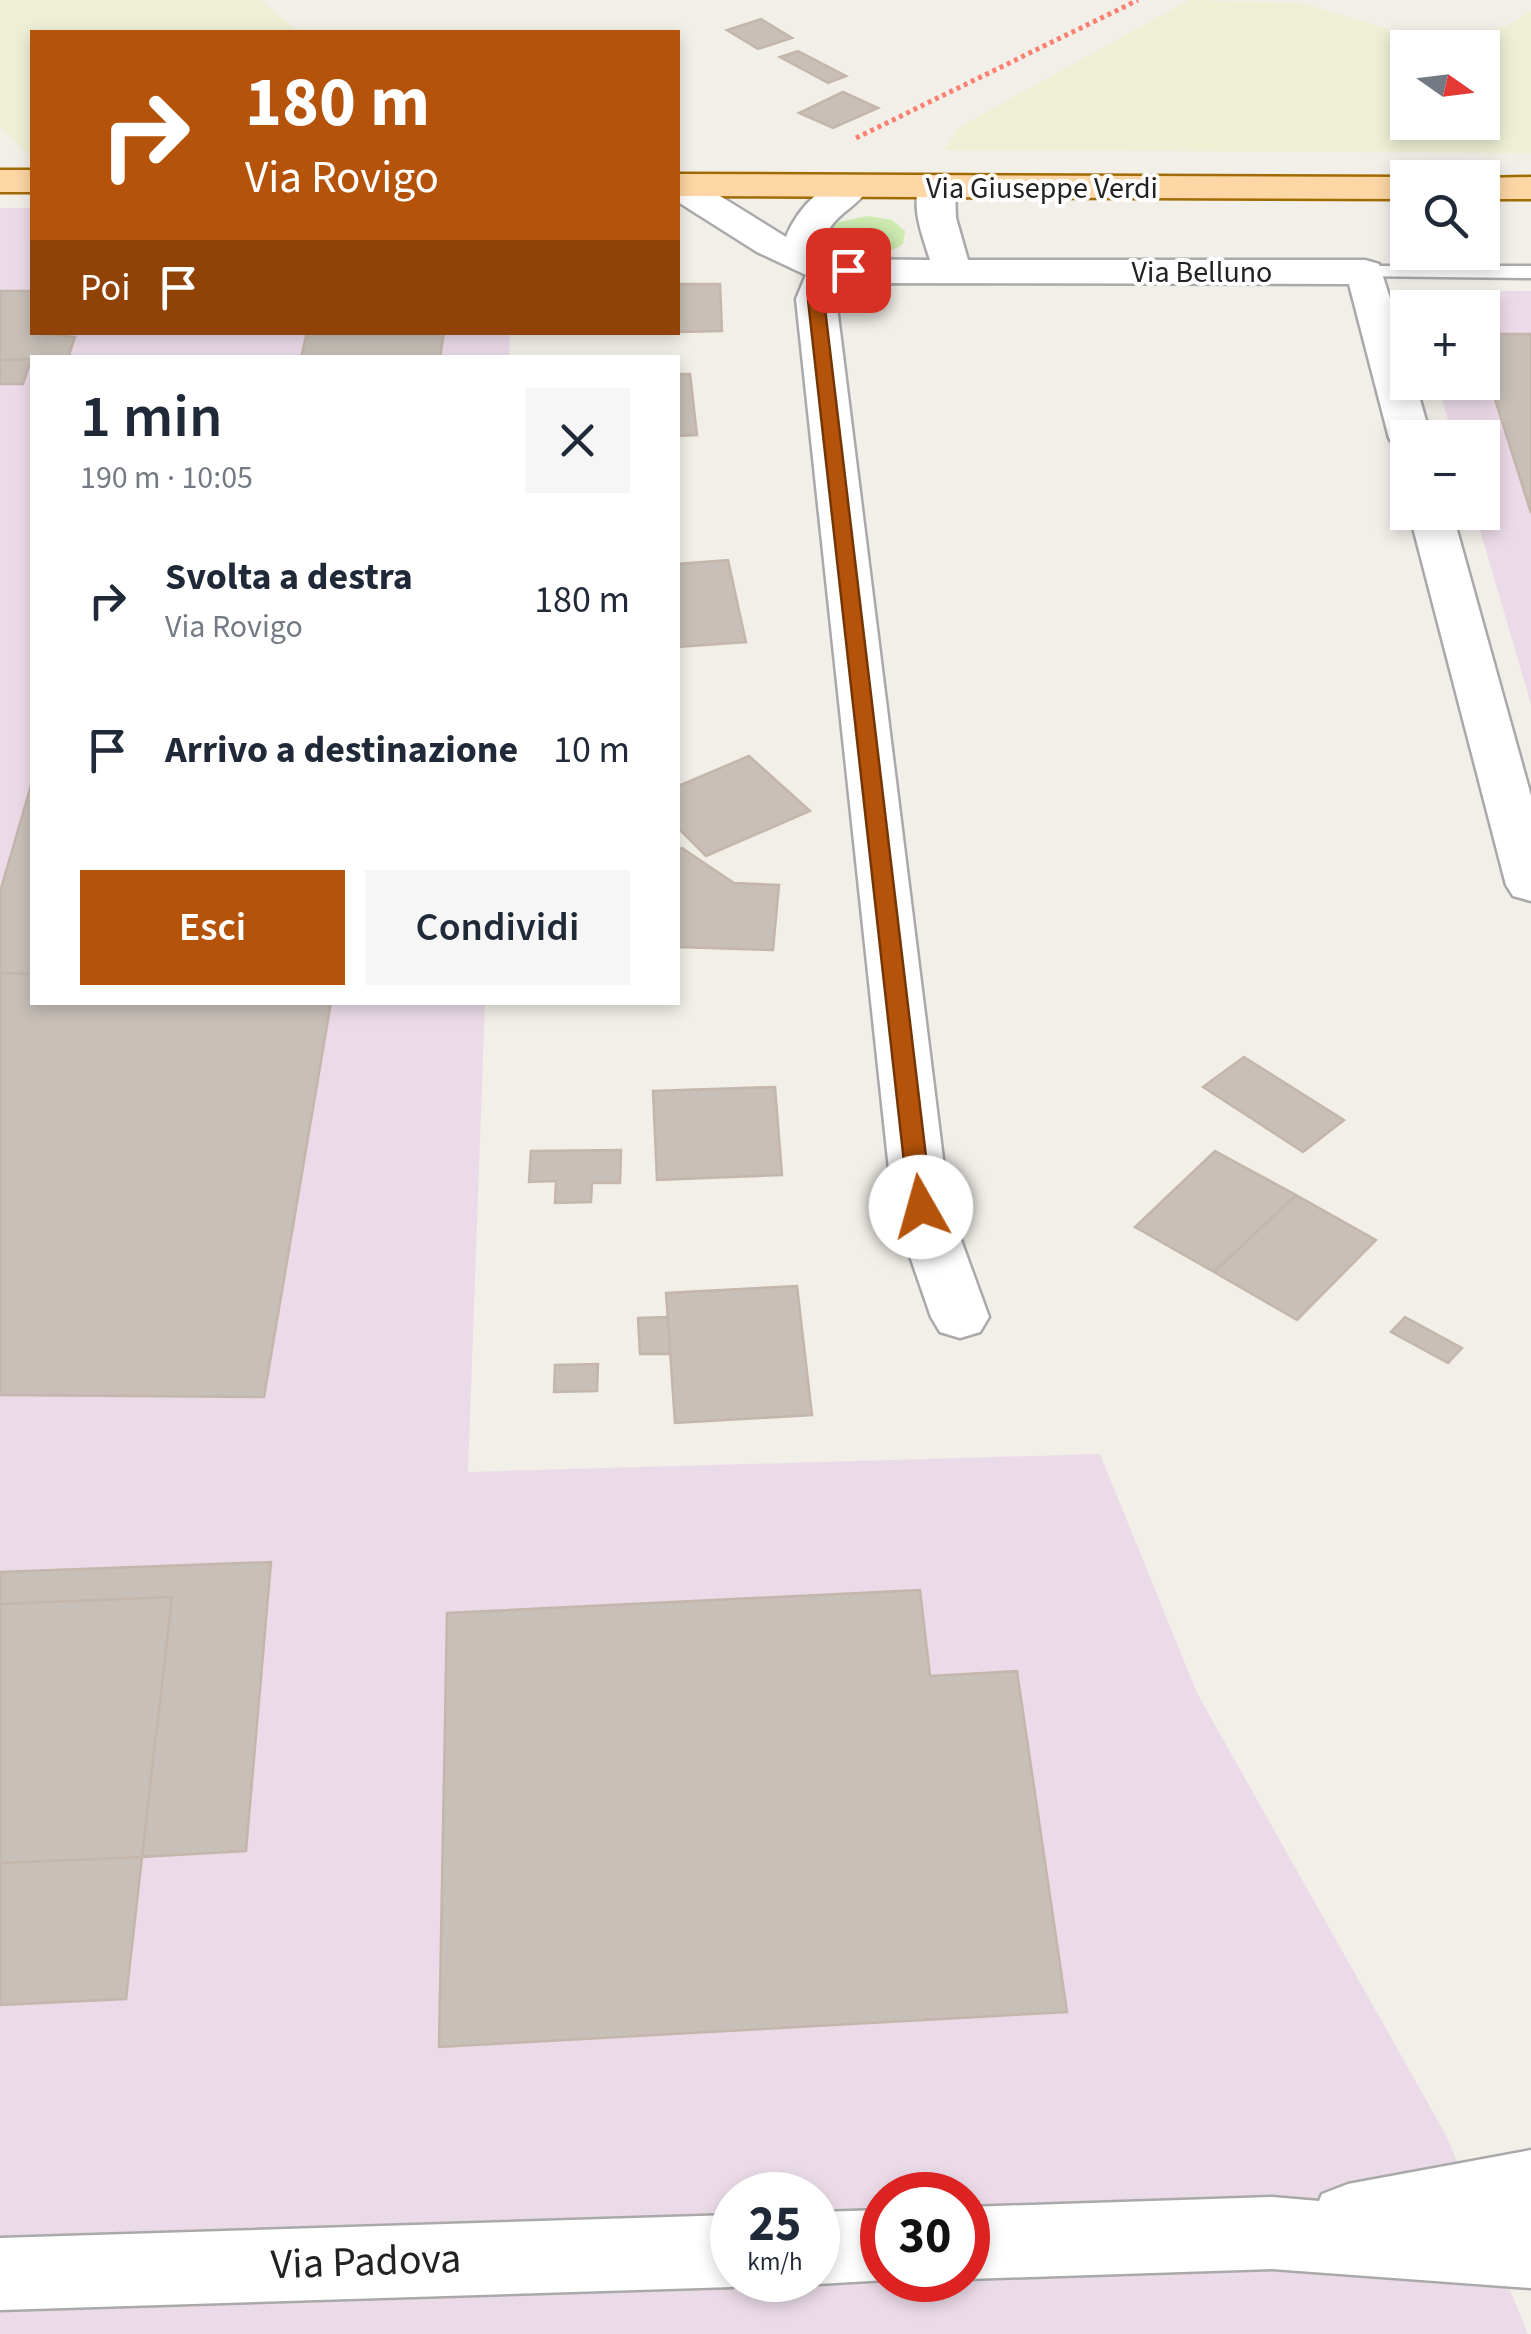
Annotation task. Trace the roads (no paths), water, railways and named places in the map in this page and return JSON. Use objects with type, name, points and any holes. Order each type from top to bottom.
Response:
[{"type":"main road","points":[[0,180],[30,181]]},
{"type":"main road","name":"Via Giuseppe Verdi","points":[[680,186],[1390,188]]},
{"type":"main road","points":[[1500,188],[1531,188]]},
{"type":"street","points":[[680,187],[770,244],[813,262]]},
{"type":"street","points":[[851,187],[812,220],[816,300],[921,1207],[960,1316]]},
{"type":"street","points":[[936,188],[937,218],[952,271]]},
{"type":"street","name":"Via Belluno","points":[[813,262],[952,271],[1365,272]]},
{"type":"street","points":[[1365,272],[1405,420]]},
{"type":"street","points":[[1435,530],[1531,885]]},
{"type":"street","points":[[1272,2233],[1531,2185]]},
{"type":"street","points":[[990,2242],[1272,2233],[1531,2252]]},
{"type":"street","name":"Via Padova","points":[[0,2274],[710,2252]]},
{"type":"lane","points":[[1365,272],[1531,272]]}]
